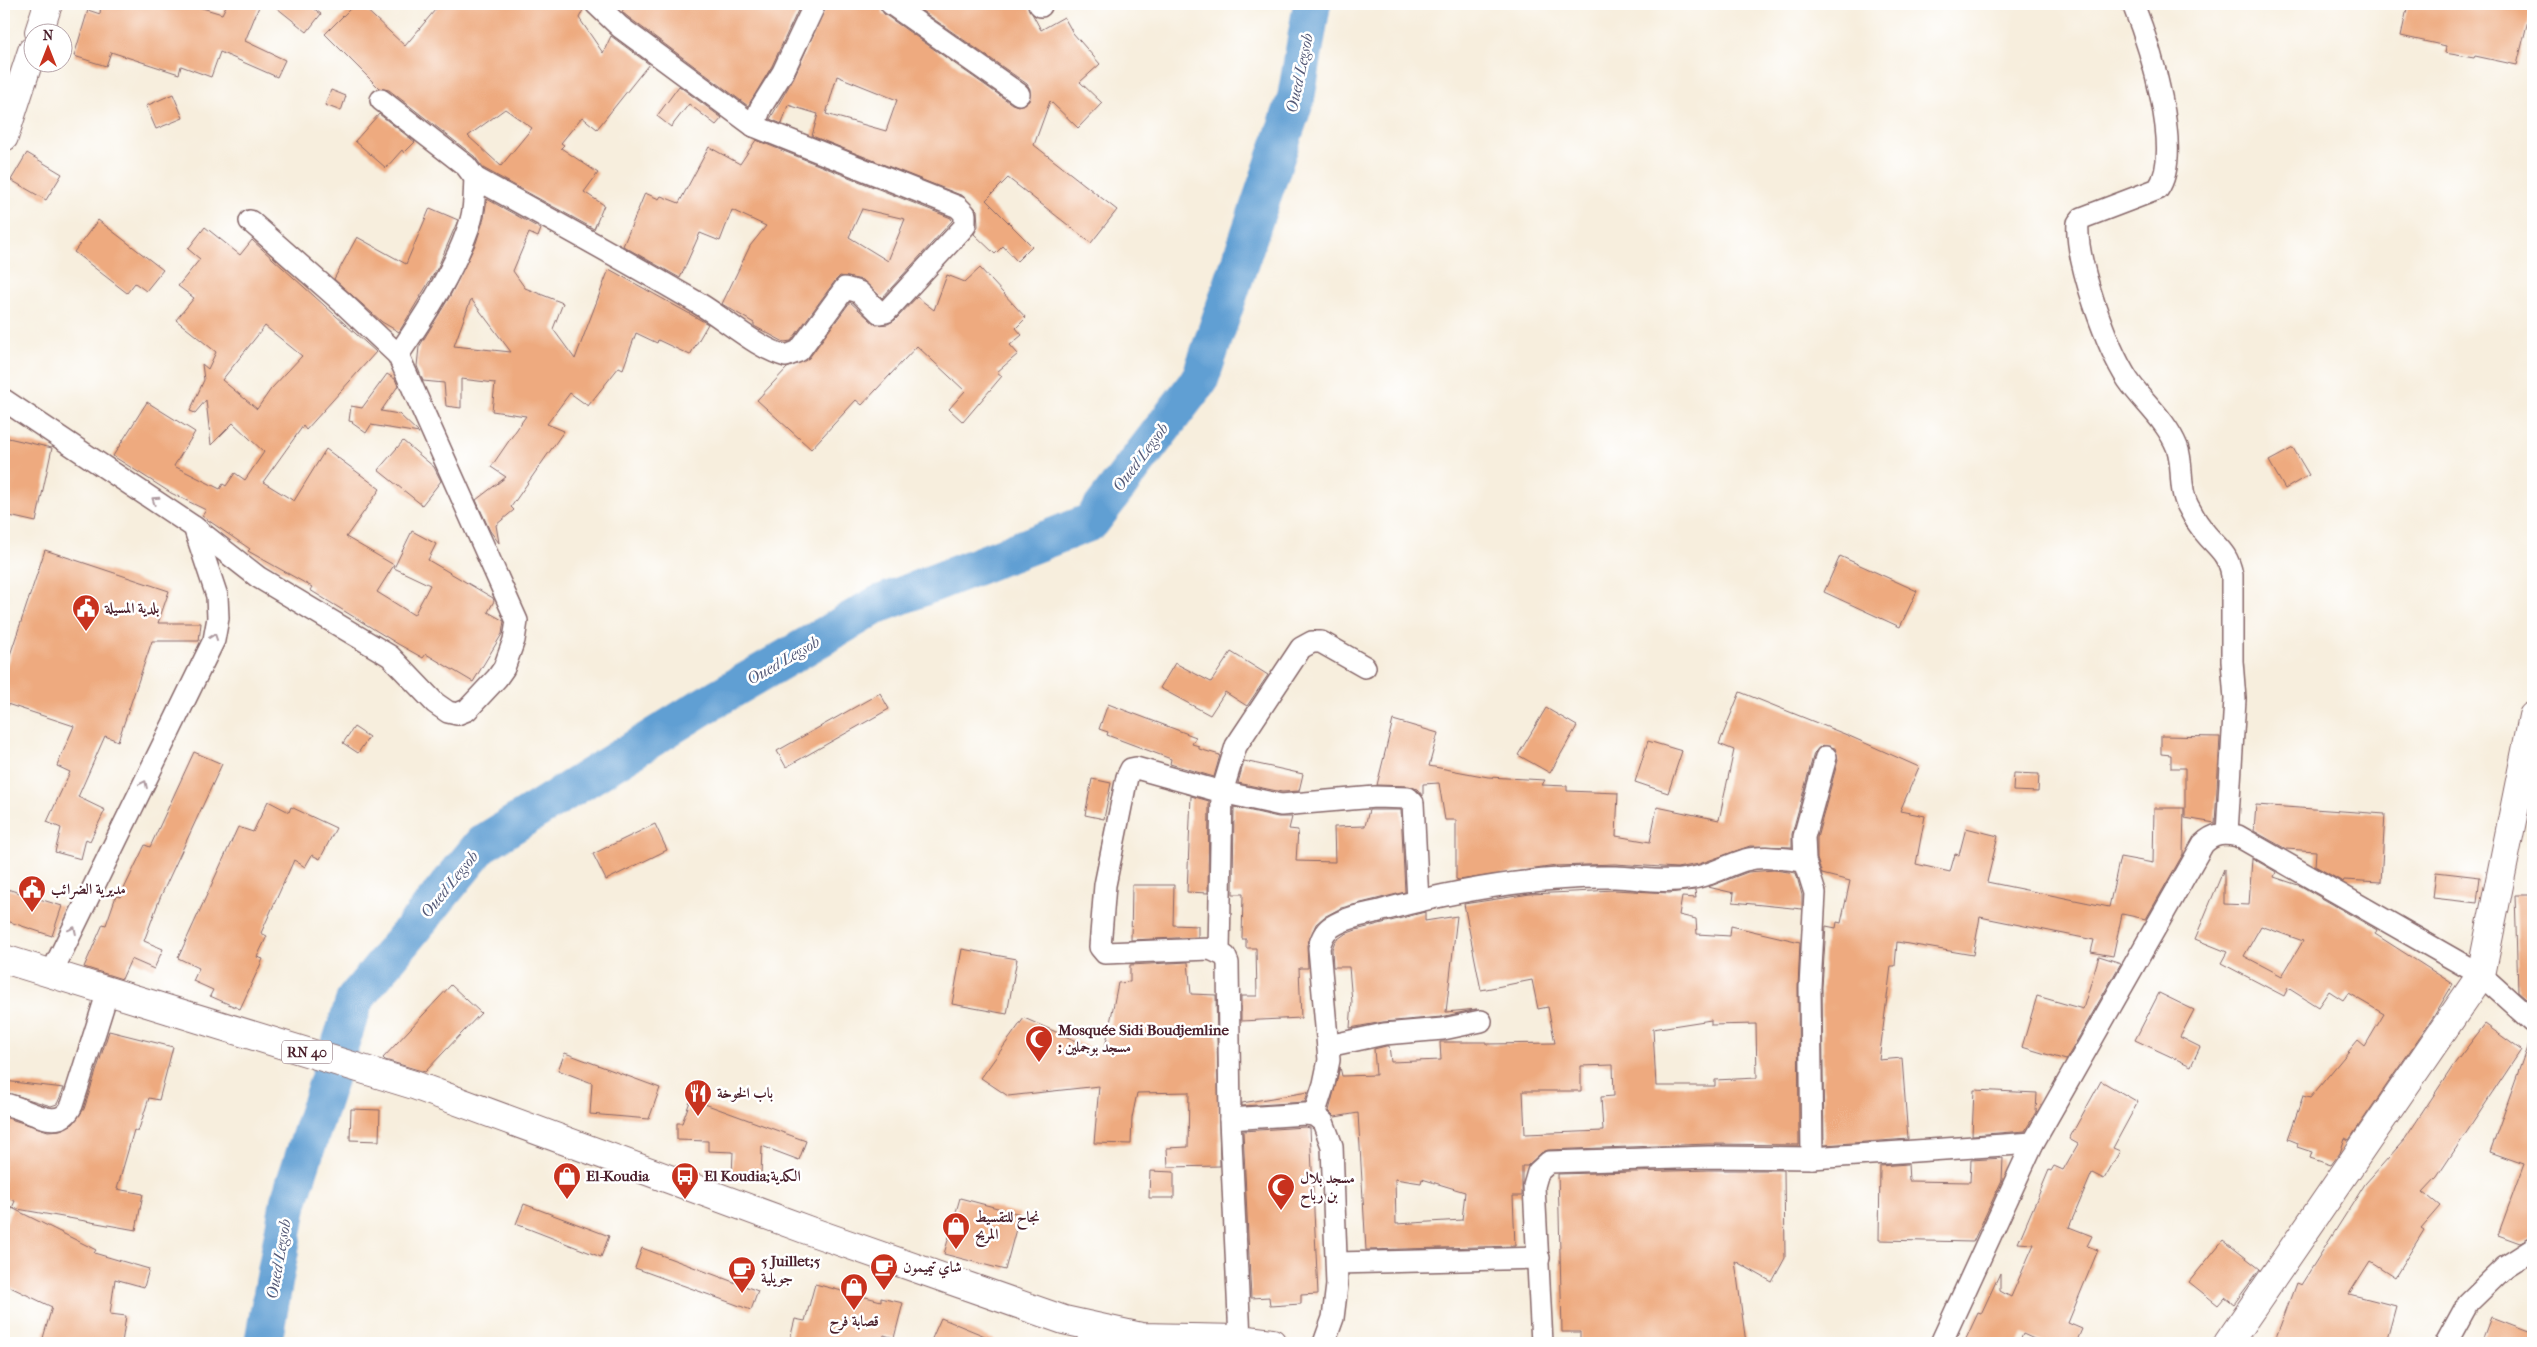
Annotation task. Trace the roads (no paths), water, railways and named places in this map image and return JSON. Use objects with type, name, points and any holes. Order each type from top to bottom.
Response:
[{"type":"main road","points":[[42,22],[48,4]]},
{"type":"main road","points":[[4,136],[25,72]]},
{"type":"main road","points":[[2228,1343],[2481,974],[2533,716]]},
{"type":"main road","name":"RN 40","points":[[4,959],[414,1085],[810,1231],[1064,1320],[1091,1335],[1141,1338],[1240,1339],[1272,1343]]},
{"type":"street","points":[[381,100],[466,166],[475,178],[567,228],[700,305],[770,350],[786,356],[799,351],[845,288],[859,292],[880,313],[886,312],[965,226],[965,214],[958,207],[754,126],[620,27],[596,4]]},
{"type":"street","points":[[754,126],[761,107],[783,72],[815,4]]},
{"type":"street","points":[[891,4],[1019,94]]},
{"type":"street","points":[[2133,4],[2166,114],[2168,164],[2158,189],[2082,218],[2078,223],[2078,244],[2090,290],[2109,343],[2128,380],[2169,431],[2178,449],[2180,477],[2186,504],[2200,527],[2222,549],[2229,562],[2232,575],[2232,660],[2235,699],[2227,833]]},
{"type":"street","points":[[398,355],[427,313],[448,273],[471,219],[475,178]]},
{"type":"street","points":[[4,400],[194,527],[258,577],[390,656],[442,709],[457,714],[467,710],[488,690],[504,668],[514,640],[517,621],[398,355],[343,303],[250,221]]},
{"type":"street","points":[[52,974],[214,640],[218,618],[217,596],[194,527]]},
{"type":"street","points":[[1220,951],[1222,792],[1236,746],[1301,648],[1312,642],[1321,642],[1365,667]]},
{"type":"street","points":[[1812,1158],[1810,986],[1815,893],[1805,861],[1804,837],[1826,757]]},
{"type":"street","points":[[1240,1339],[1230,1119],[1228,963],[1220,951],[1210,949],[1105,953],[1101,950],[1099,941],[1105,885],[1128,772],[1136,768],[1222,792],[1281,805],[1375,797],[1408,798],[1412,803],[1418,901]]},
{"type":"street","points":[[1941,1343],[2033,1143],[2203,844],[2209,837],[2227,833],[2238,836],[2481,974],[2533,1022]]},
{"type":"street","points":[[1314,1116],[1327,1073],[1328,1046],[1322,999],[1321,940],[1331,927],[1341,922],[1418,901],[1478,888],[1543,880],[1615,877],[1666,881],[1687,880],[1709,875],[1739,862],[1756,858],[1805,861]]},
{"type":"street","points":[[4,1104],[50,1119],[60,1119],[66,1116],[72,1104],[108,991]]},
{"type":"street","points":[[1328,1046],[1384,1034],[1443,1029],[1481,1021]]},
{"type":"street","points":[[1230,1119],[1314,1116],[1323,1122],[1327,1129],[1332,1146],[1332,1189],[1338,1285],[1333,1318],[1324,1343]]},
{"type":"street","points":[[1542,1343],[1535,1178],[1542,1167],[1549,1162],[1709,1157],[1812,1158],[2033,1143]]},
{"type":"street","points":[[2446,1343],[2468,1303],[2505,1267],[2533,1249]]},
{"type":"street","points":[[1337,1263],[1539,1258]]},
{"type":"waterway","name":"Oued Legsob","points":[[263,1343],[289,1201],[355,999],[482,844],[702,707],[877,605],[1091,522],[1200,379],[1296,98],[1312,4]]},
{"type":"place","name":"بلدية المسيلة","points":[[86,632]]},
{"type":"place","name":"مديرية الضرائب","points":[[32,913]]},
{"type":"place","name":"Mosquée Sidi Boudjemline ; مسجد بوجملين","points":[[1039,1063]]},
{"type":"place","name":"باب الخوخة","points":[[698,1117]]},
{"type":"place","name":"El-Koudia","points":[[567,1200]]},
{"type":"place","name":"El Koudia;الكدية","points":[[685,1200]]},
{"type":"place","name":"مسجد بلال بن رباح","points":[[1281,1211]]},
{"type":"place","name":"نجاح للتقسيط المريح","points":[[956,1250]]},
{"type":"place","name":"شاي تيميمون","points":[[884,1291]]},
{"type":"place","name":"5 Juillet;5 جويلية","points":[[742,1294]]},
{"type":"place","name":"قصابة فرح","points":[[854,1311]]}]
